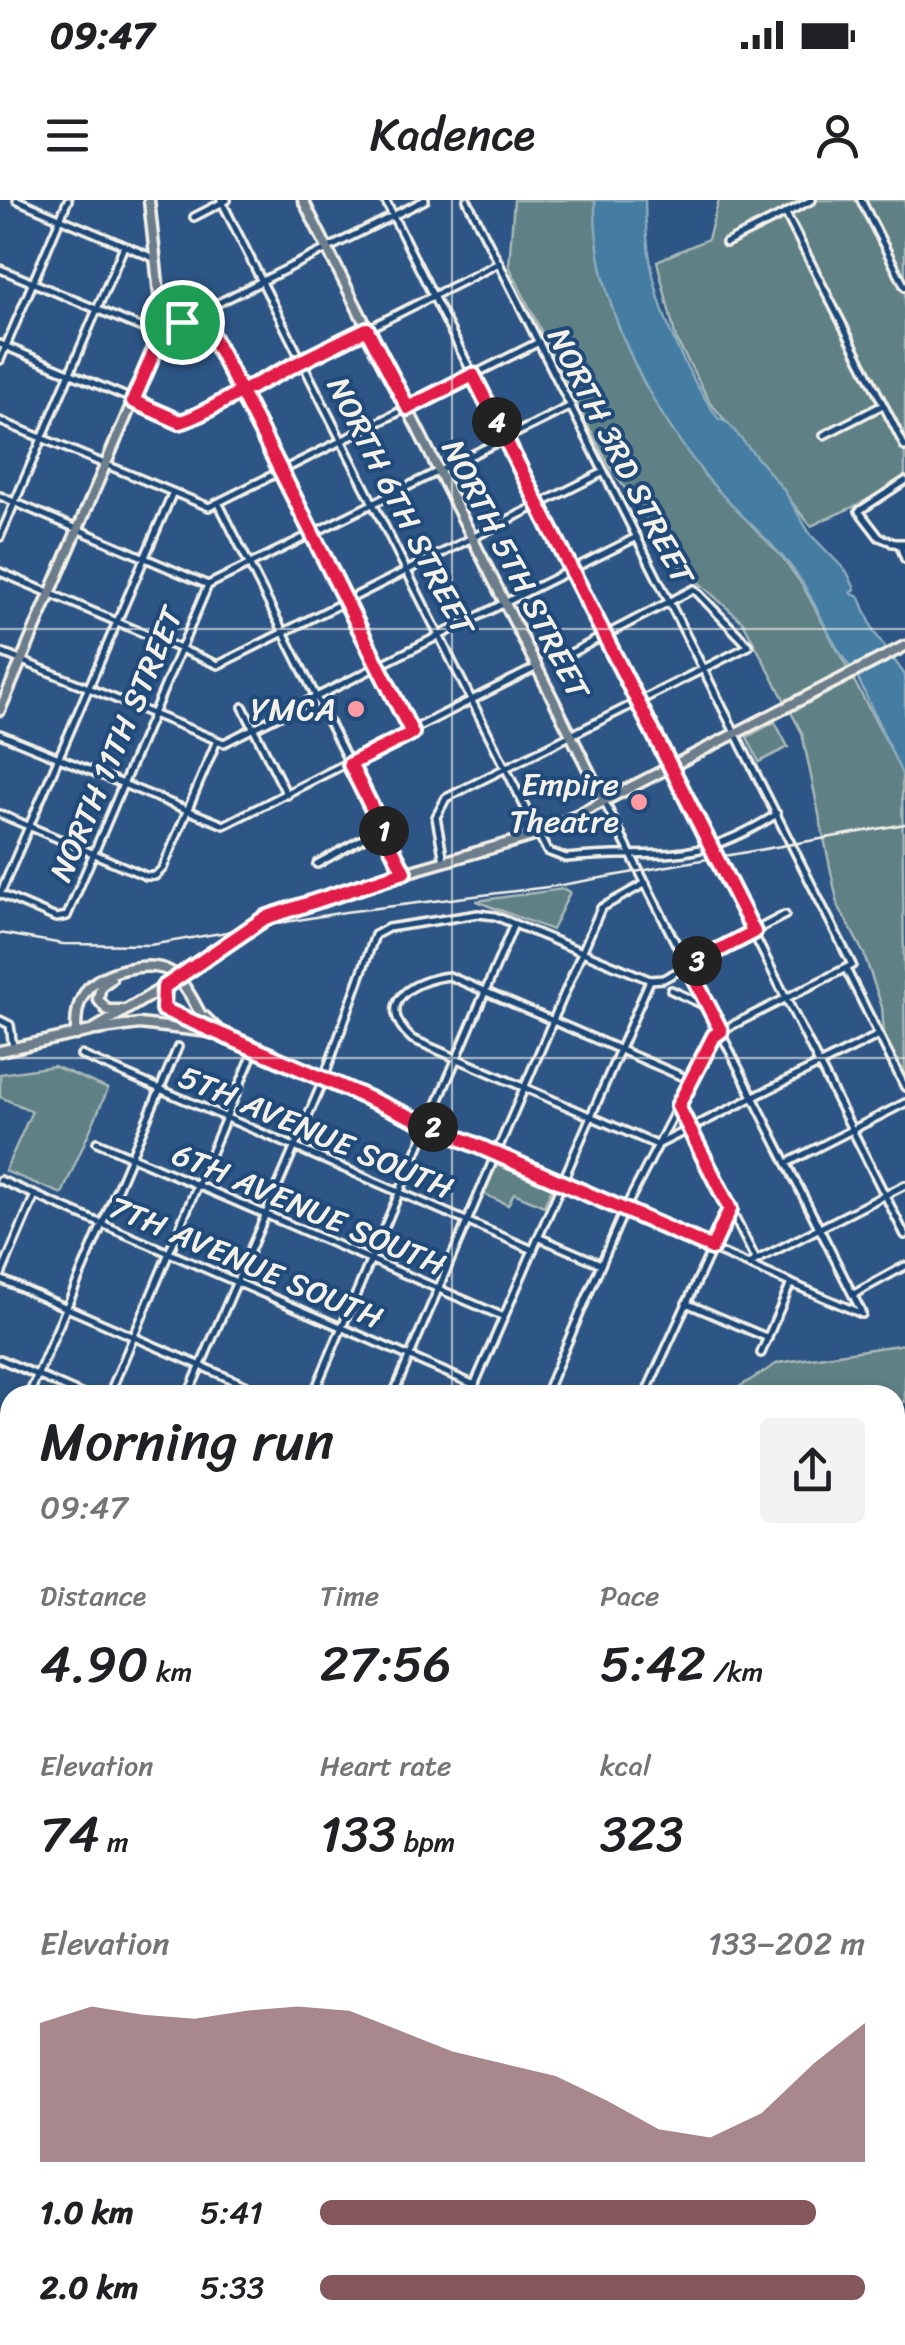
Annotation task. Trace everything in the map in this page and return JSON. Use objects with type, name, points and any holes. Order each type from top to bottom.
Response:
[{"type":"main road","points":[[0,710],[163,331],[149,200]]},
{"type":"main road","name":"NORTH 5TH STREET","points":[[303,200],[603,799]]},
{"type":"main road","points":[[91,1030],[164,987],[265,918],[404,872],[540,834],[905,646]]},
{"type":"main road","points":[[76,1035],[75,1015],[86,990],[108,976],[153,966],[170,972],[210,1032]]},
{"type":"main road","points":[[131,1007],[107,1010],[100,1005],[98,993],[106,981],[135,969]]},
{"type":"main road","points":[[164,987],[163,1009],[210,1032]]},
{"type":"main road","points":[[192,1002],[228,1040]]},
{"type":"main road","points":[[0,1053],[91,1030],[139,1024],[210,1032]]},
{"type":"street","points":[[16,200],[156,260]]},
{"type":"street","points":[[0,360],[68,200]]},
{"type":"street","points":[[385,200],[905,1235]]},
{"type":"street","points":[[0,269],[156,334],[425,200]]},
{"type":"street","name":"NORTH 3RD STREET","points":[[467,200],[777,814],[905,1087]]},
{"type":"street","points":[[726,244],[812,200]]},
{"type":"street","points":[[861,200],[905,287]]},
{"type":"street","points":[[194,217],[223,201]]},
{"type":"street","name":"NORTH 6TH STREET","points":[[223,201],[540,834]]},
{"type":"street","points":[[786,214],[905,447]]},
{"type":"street","points":[[0,537],[124,246]]},
{"type":"street","points":[[3,346],[180,422],[498,262]]},
{"type":"street","points":[[200,313],[412,733]]},
{"type":"street","points":[[0,421],[205,507],[539,342]]},
{"type":"street","points":[[824,435],[883,405]]},
{"type":"street","points":[[0,496],[208,585],[571,406]]},
{"type":"street","points":[[0,572],[218,665],[604,472]]},
{"type":"street","points":[[905,481],[865,503],[859,511],[861,519],[889,543],[904,546],[905,559]]},
{"type":"street","points":[[0,894],[172,494]]},
{"type":"street","points":[[218,503],[404,872]]},
{"type":"street","points":[[0,652],[216,743],[254,730],[637,537]]},
{"type":"street","name":"NORTH 11TH STREET","points":[[0,894],[62,919],[208,585]]},
{"type":"street","points":[[444,862],[436,829],[439,808],[446,798],[749,646],[694,589],[571,653]]},
{"type":"street","points":[[0,734],[212,824],[230,824],[537,667]]},
{"type":"street","points":[[242,707],[287,795]]},
{"type":"street","points":[[0,814],[155,876],[216,743]]},
{"type":"street","points":[[210,1032],[862,1314],[603,799]]},
{"type":"street","points":[[540,834],[555,858],[634,858],[712,848],[777,814]]},
{"type":"street","points":[[317,864],[382,828]]},
{"type":"street","points":[[397,1385],[601,908],[646,883]]},
{"type":"street","points":[[192,1385],[322,1081],[370,944],[381,931],[478,914],[515,924],[650,980],[688,966],[785,915]]},
{"type":"street","points":[[317,1385],[515,924]]},
{"type":"street","points":[[549,1385],[624,1211],[715,1034],[849,967]]},
{"type":"street","points":[[690,1080],[449,976],[420,980],[406,987],[400,998],[397,1020],[403,1030],[457,1060],[656,1145],[878,1034]]},
{"type":"street","points":[[475,1384],[650,980]]},
{"type":"street","points":[[670,990],[709,1007]]},
{"type":"street","points":[[0,1020],[10,1024],[14,1050]]},
{"type":"street","points":[[34,1385],[178,1047]]},
{"type":"street","points":[[113,1385],[254,1052]]},
{"type":"street","name":"5TH AVENUE SOUTH","points":[[81,1055],[533,1250]]},
{"type":"street","points":[[787,1164],[905,1103]]},
{"type":"street","points":[[678,1106],[756,1260]]},
{"type":"street","name":"6TH AVENUE SOUTH","points":[[97,1142],[504,1317]]},
{"type":"street","name":"7TH AVENUE SOUTH","points":[[0,1180],[475,1384]]},
{"type":"street","points":[[748,1264],[905,1185]]},
{"type":"street","points":[[35,1195],[0,1278],[245,1385]]},
{"type":"street","points":[[649,1385],[730,1209]]},
{"type":"street","points":[[538,1237],[601,1264]]},
{"type":"street","points":[[854,1294],[905,1266]]},
{"type":"street","points":[[761,1353],[791,1282]]},
{"type":"street","points":[[686,1303],[768,1338]]},
{"type":"street","points":[[0,1360],[59,1385]]},
{"type":"green space","points":[[514,200],[595,200],[602,268],[623,336],[644,383],[704,475],[783,558],[803,586],[902,770],[905,1075],[884,1034],[882,1007],[864,954],[838,905],[802,733],[743,622],[679,565],[610,467],[509,266]]},
{"type":"green space","points":[[719,200],[905,200],[905,483],[811,526],[710,402],[676,339],[657,261],[708,239]]},
{"type":"green space","points":[[775,722],[788,747],[759,762],[747,737]]},
{"type":"green space","points":[[563,889],[570,892],[552,930],[476,901]]},
{"type":"green space","points":[[54,1066],[108,1089],[62,1194],[5,1171],[32,1111],[0,1097],[0,1074]]},
{"type":"green space","points":[[497,1165],[552,1188],[544,1206],[514,1193],[508,1205],[484,1194]]},
{"type":"green space","points":[[905,1344],[905,1385],[742,1385],[778,1363]]},
{"type":"water","points":[[595,200],[645,200],[656,288],[687,368],[718,418],[728,423],[784,490],[810,534],[847,572],[855,589],[851,593],[860,598],[874,632],[905,675],[905,781],[856,674],[837,648],[798,576],[704,474],[643,380],[626,345],[603,273]]},
{"type":"railway","points":[[0,933],[63,944],[150,945],[345,912],[556,886],[905,824]]},
{"type":"place","name":"YMCA","points":[[356,709]]},
{"type":"place","name":"Empire Theatre","points":[[639,802]]},
{"type":"route","points":[[182,322],[163,331],[133,401],[180,422],[188,420],[197,414],[241,392],[246,390],[367,329],[408,408],[473,375],[754,932],[688,966],[721,1031],[715,1034],[678,1106],[730,1209],[712,1248],[163,1009],[160,1003],[164,987],[250,925],[404,872],[350,764],[412,733],[241,392],[200,313],[182,322]]}]
